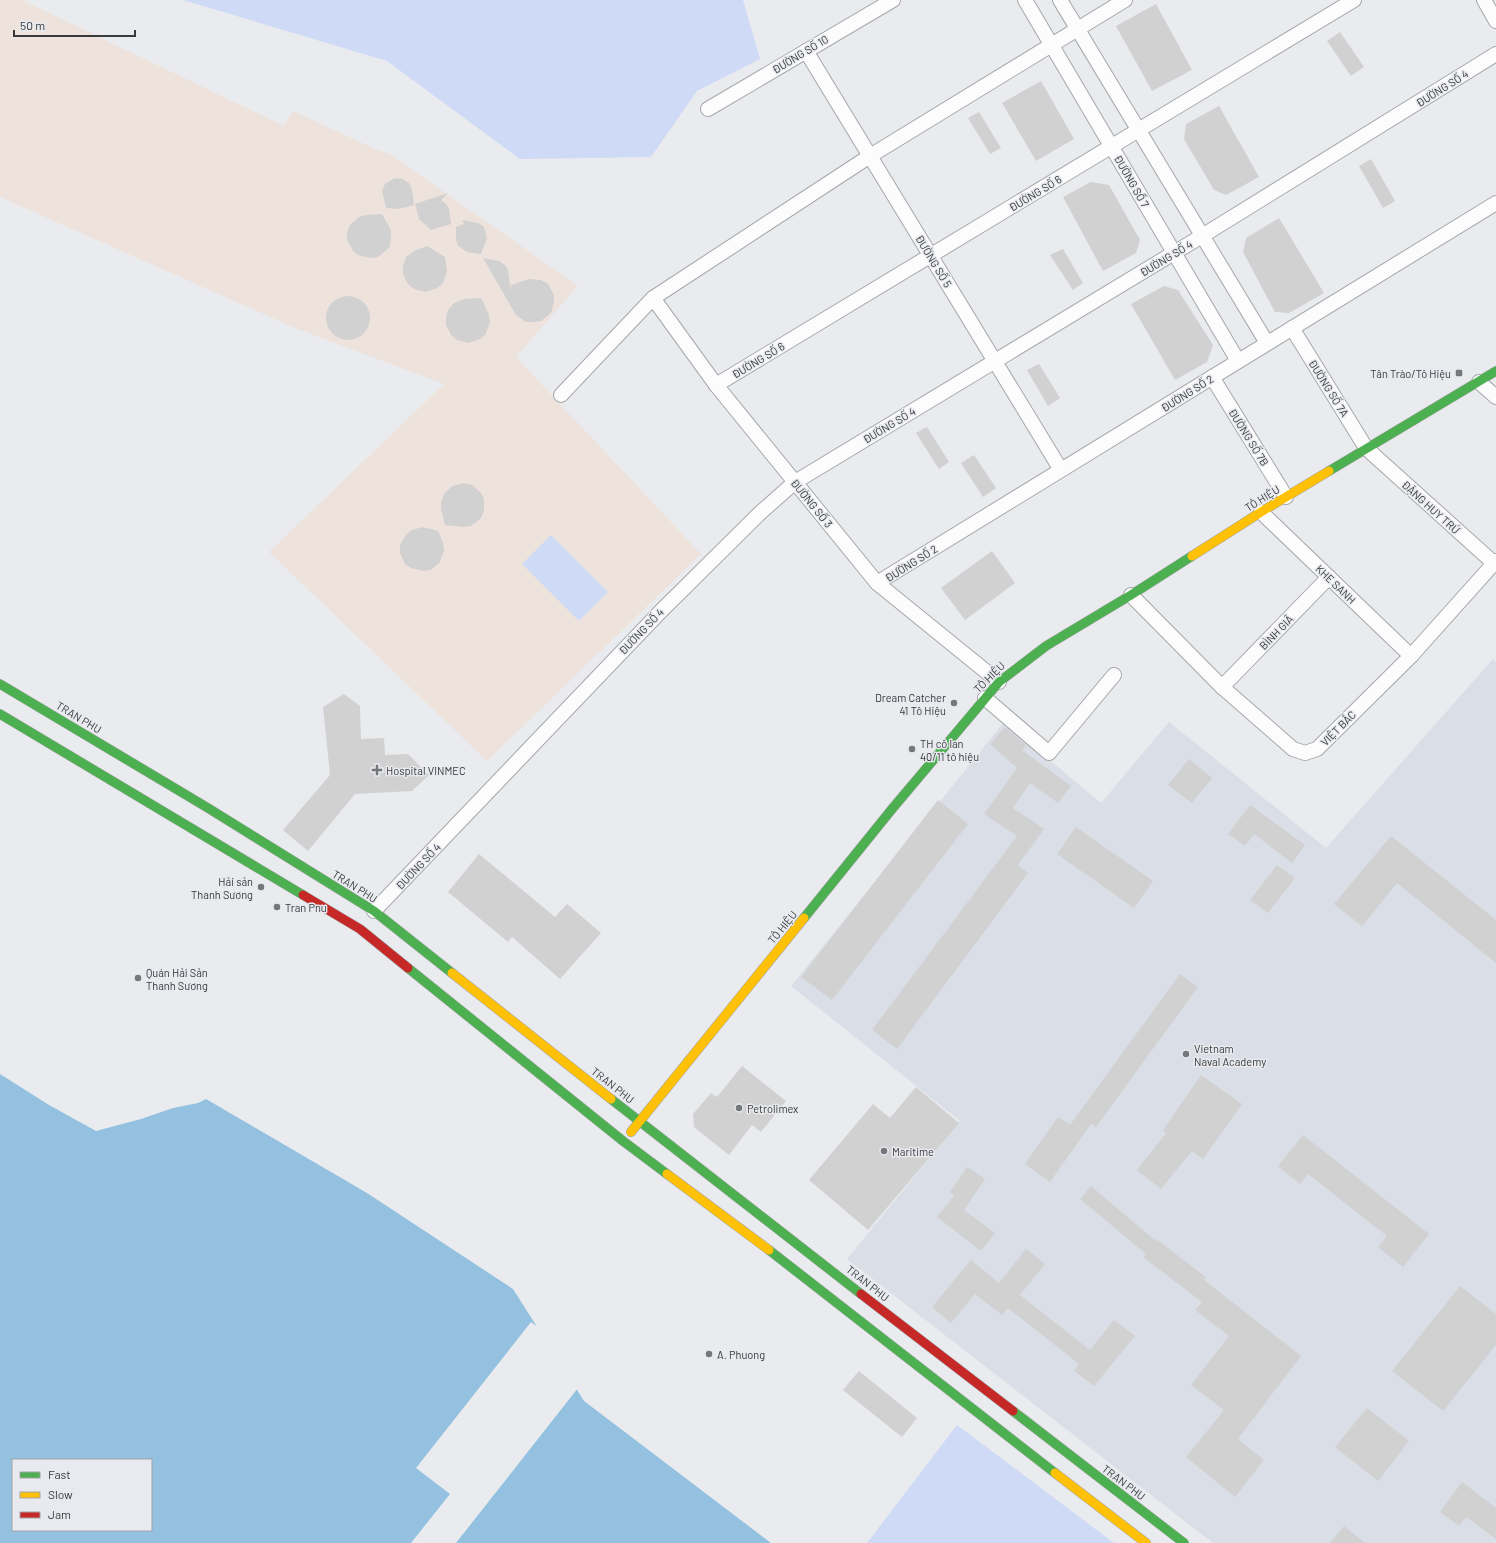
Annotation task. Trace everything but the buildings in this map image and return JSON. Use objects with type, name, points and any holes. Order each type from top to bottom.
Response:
[{"type":"main road","name":"TÔ HIỆU","points":[[623,1141],[999,682],[1046,646],[1131,595],[1261,512],[1496,371]]},
{"type":"main road","name":"TRAN PHU","points":[[0,684],[80,731],[367,920],[639,1121],[988,1406],[1146,1543]]},
{"type":"main road","name":"TRAN PHU","points":[[0,714],[367,920],[623,1141],[790,1267],[1184,1543]]},
{"type":"street","name":"ĐƯỜNG SỐ 10","points":[[708,109],[893,0]]},
{"type":"street","name":"ĐƯỜNG SỐ 7","points":[[1025,0],[1238,361]]},
{"type":"street","points":[[1060,0],[1267,343]]},
{"type":"street","points":[[561,395],[653,298],[870,156],[1125,0]]},
{"type":"street","name":"ĐƯỜNG SỐ 6","points":[[716,385],[1354,0]]},
{"type":"street","points":[[1484,0],[1496,21]]},
{"type":"street","name":"ĐƯỜNG SỐ 5","points":[[806,51],[1061,470]]},
{"type":"street","name":"ĐƯỜNG SỐ 4","points":[[367,920],[661,611],[760,513],[795,482],[1202,236],[1496,54]]},
{"type":"street","name":"ĐƯỜNG SỐ 2","points":[[877,583],[1496,203]]},
{"type":"street","name":"ĐƯỜNG SỐ 3","points":[[653,298],[716,385],[877,583],[999,682]]},
{"type":"street","name":"ĐƯỜNG SỐ 7A","points":[[1292,328],[1366,448]]},
{"type":"street","name":"ĐƯỜNG SỐ 7B","points":[[1212,377],[1286,497]]},
{"type":"street","points":[[1479,382],[1496,397]]},
{"type":"street","name":"ĐẶNG HUY TRỨ","points":[[1366,448],[1495,563]]},
{"type":"street","name":"KHE SANH","points":[[1261,512],[1411,656]]},
{"type":"street","name":"VIỆT BẮC","points":[[1131,595],[1222,687],[1293,749],[1305,753],[1317,749],[1411,656],[1495,563]]},
{"type":"street","name":"BÌNH GIÃ","points":[[1222,687],[1329,577]]},
{"type":"street","points":[[985,698],[1049,753],[1114,675]]},
{"type":"shaded area","points":[[0,0],[22,0],[284,126],[293,111],[375,149],[390,154],[578,286],[516,357],[701,554],[487,761],[269,552],[444,384],[295,328],[0,197]]},
{"type":"shaded area","points":[[183,0],[743,0],[760,59],[697,91],[651,157],[520,159],[387,61]]},
{"type":"shaded area","points":[[551,535],[608,592],[579,621],[522,564]]},
{"type":"shaded area","name":"Vietnam Naval Academy","points":[[1493,659],[1496,662],[1496,1543],[1213,1543],[847,1259],[960,1121],[791,986],[1004,722],[1101,803],[1169,722],[1326,848]]},
{"type":"shaded area","points":[[0,1074],[49,1105],[96,1131],[141,1119],[173,1108],[198,1103],[206,1099],[367,1193],[513,1289],[584,1401],[771,1543],[0,1543]]},
{"type":"shaded area","points":[[957,1425],[1114,1543],[867,1543]]},
{"type":"pier","points":[[531,1322],[542,1330],[578,1388],[456,1543],[411,1543],[450,1494],[416,1468]]},
{"type":"traffic: fast","points":[[1329,471],[1496,371]]},
{"type":"traffic: fast","points":[[804,918],[892,809],[999,682],[1046,646],[1192,556]]},
{"type":"traffic: fast","points":[[0,684],[208,808],[374,911],[452,973]]},
{"type":"traffic: fast","points":[[0,714],[303,895]]},
{"type":"traffic: fast","points":[[408,968],[623,1141],[667,1174]]},
{"type":"traffic: fast","points":[[611,1099],[861,1294]]},
{"type":"traffic: fast","points":[[769,1250],[1055,1473]]},
{"type":"traffic: fast","points":[[1013,1411],[1184,1543]]},
{"type":"traffic: slow","points":[[1192,556],[1329,471]]},
{"type":"traffic: slow","points":[[631,1132],[804,918]]},
{"type":"traffic: slow","points":[[452,973],[611,1099]]},
{"type":"traffic: slow","points":[[667,1174],[769,1250]]},
{"type":"traffic: slow","points":[[1055,1473],[1146,1543]]},
{"type":"traffic: jam","points":[[303,895],[360,929],[408,968]]},
{"type":"traffic: jam","points":[[861,1294],[1013,1411]]},
{"type":"place","name":"Tân Trào/Tô Hiệu","points":[[1459,373]]},
{"type":"place","name":"Dream Catcher 41 Tô Hiệu","points":[[954,703]]},
{"type":"place","name":"TH cô lan 40/11 tô hiệu","points":[[912,749]]},
{"type":"place","name":"Hospital VINMEC","points":[[377,770]]},
{"type":"place","name":"Hải sản Thanh Sương","points":[[261,887]]},
{"type":"place","name":"Tran Pnu","points":[[277,907]]},
{"type":"place","name":"Quán Hải Sản Thanh Sương","points":[[138,978]]},
{"type":"place","name":"Vietnam Naval Academy","points":[[1186,1054]]},
{"type":"place","name":"Petrolimex","points":[[739,1108]]},
{"type":"place","name":"Maritime","points":[[884,1151]]},
{"type":"place","name":"A. Phuong","points":[[709,1354]]}]
